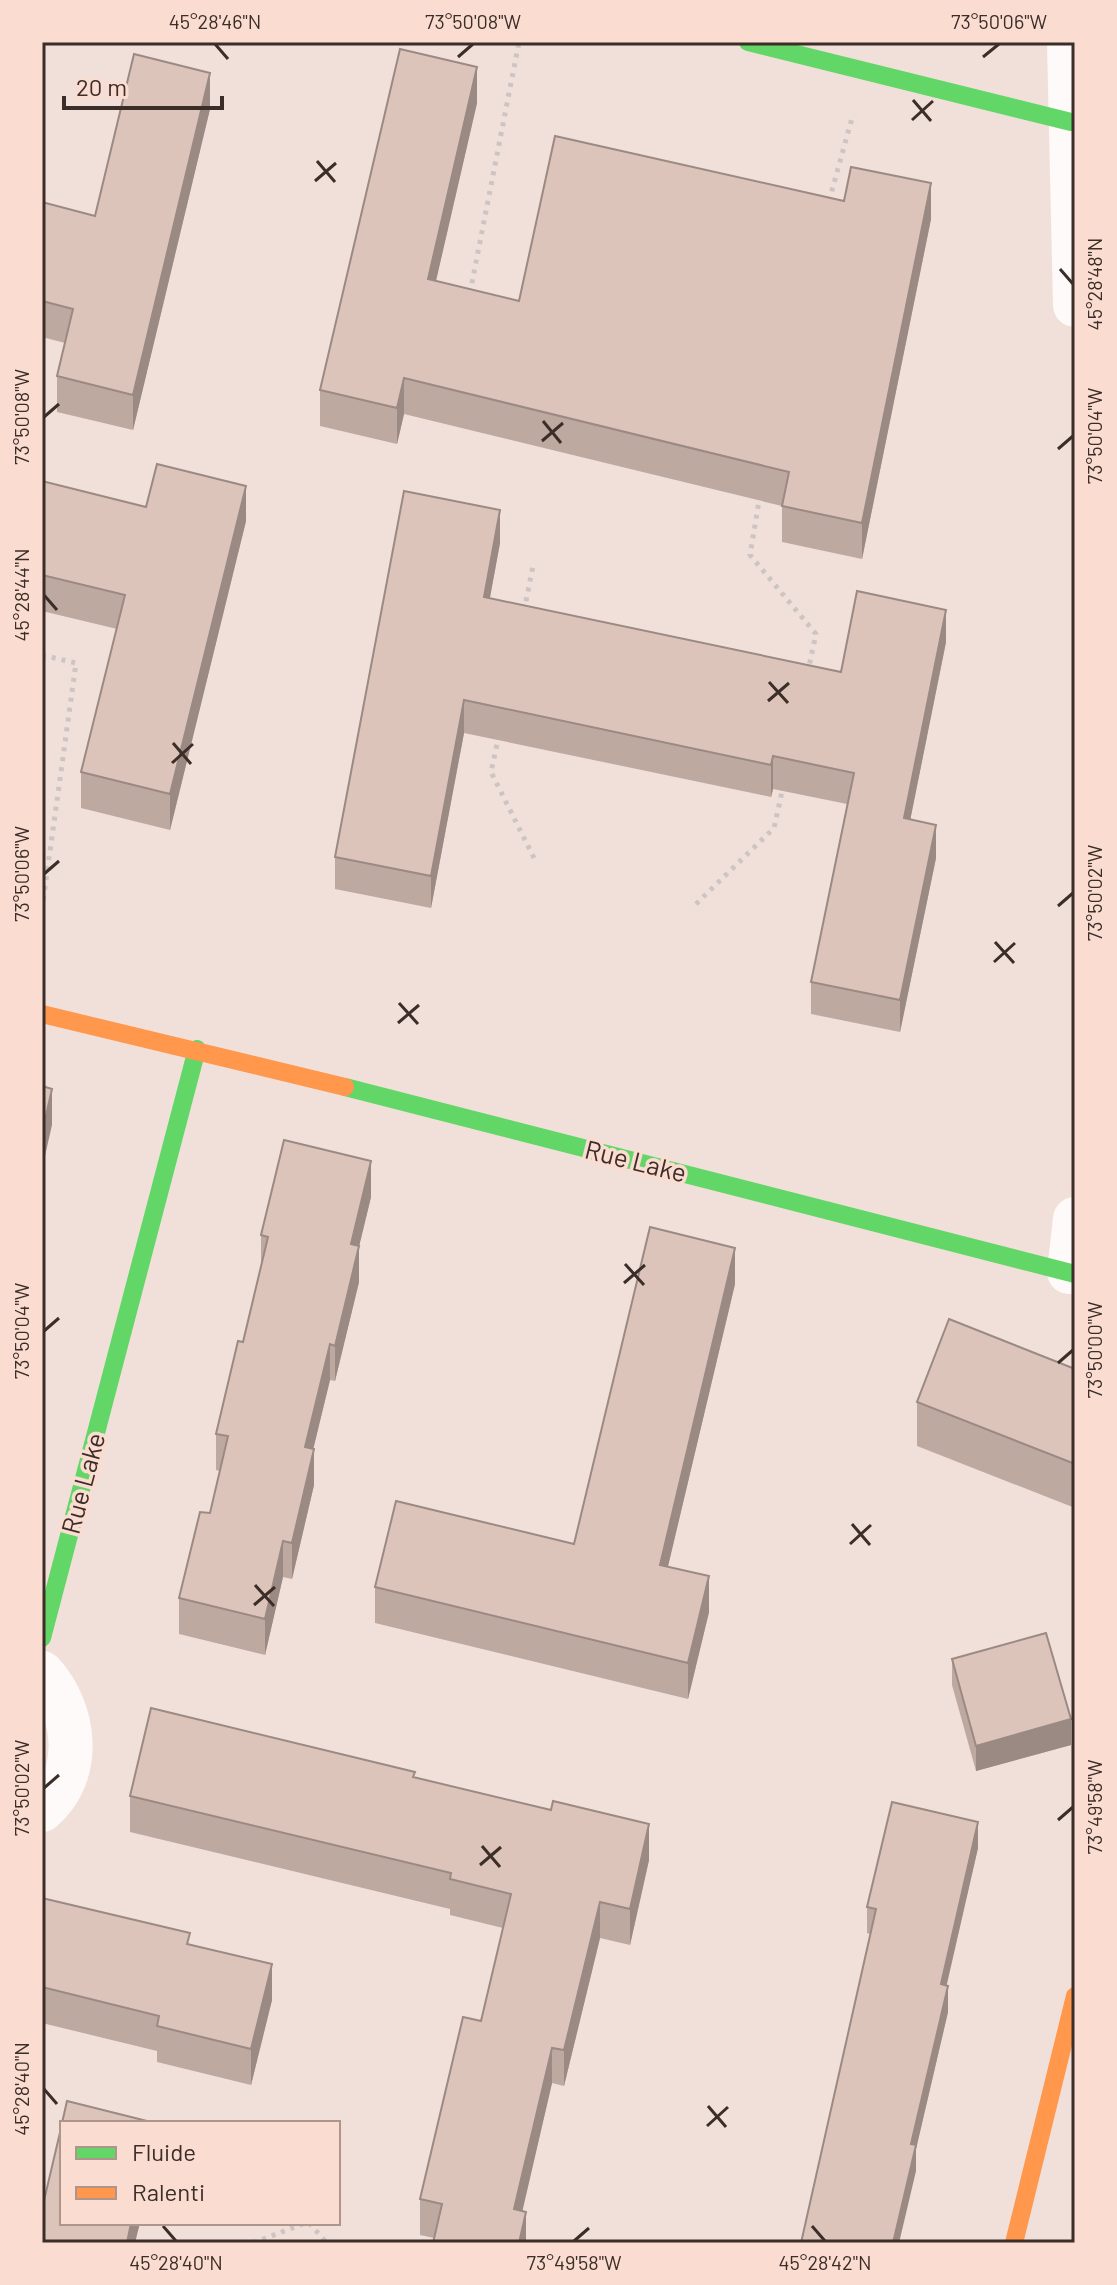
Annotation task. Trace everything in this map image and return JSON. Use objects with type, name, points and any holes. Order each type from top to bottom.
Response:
[{"type":"street","points":[[748,42],[1071,122]]},
{"type":"street","points":[[1069,42],[1075,305]]},
{"type":"street","name":"Rue Lake","points":[[42,1014],[197,1049],[1072,1273]]},
{"type":"street","name":"Rue Lake","points":[[42,1638],[197,1049]]},
{"type":"street","points":[[1072,1273],[1075,1219]]},
{"type":"street","points":[[42,1673],[56,1688],[69,1718],[72,1748],[64,1779],[42,1810]]},
{"type":"street","points":[[1014,2243],[1075,1996]]},
{"type":"path","points":[[484,296],[469,292],[519,42]]},
{"type":"path","points":[[828,206],[865,71]]},
{"type":"path","points":[[760,494],[750,555],[816,634],[806,679]]},
{"type":"path","points":[[521,625],[533,566]]},
{"type":"path","points":[[42,655],[76,663],[42,909]]},
{"type":"path","points":[[500,728],[491,772],[536,862]]},
{"type":"path","points":[[696,904],[774,828],[784,783]]},
{"type":"path","points":[[253,2243],[302,2225]]},
{"type":"path","points":[[309,2225],[327,2243]]},
{"type":"building","points":[[400,49],[477,67],[428,279],[519,301],[555,136],[844,201],[851,167],[931,183],[862,523],[782,506],[789,472],[404,378],[397,408],[320,390]]},
{"type":"building","points":[[134,54],[210,73],[133,395],[57,376],[73,309],[42,301],[42,202],[95,216]]},
{"type":"building","points":[[157,464],[246,486],[170,794],[81,772],[125,595],[42,575],[42,481],[146,507]]},
{"type":"building","points":[[404,491],[500,510],[484,597],[841,672],[857,591],[946,610],[904,818],[936,825],[900,1000],[811,982],[854,773],[773,756],[771,765],[464,700],[431,876],[335,857]]},
{"type":"building","points":[[42,1086],[52,1089],[42,1133]]},
{"type":"building","points":[[284,1140],[371,1161],[351,1244],[359,1246],[335,1346],[330,1344],[305,1447],[314,1449],[292,1543],[283,1541],[265,1619],[179,1598],[200,1512],[210,1513],[228,1436],[216,1434],[238,1341],[243,1342],[268,1237],[261,1235]]},
{"type":"building","points":[[650,1227],[735,1248],[660,1565],[709,1576],[688,1663],[375,1587],[396,1501],[574,1544]]},
{"type":"building","points":[[949,1319],[1075,1369],[1075,1464],[917,1402]]},
{"type":"building","points":[[1046,1633],[1071,1719],[976,1746],[952,1659]]},
{"type":"building","points":[[151,1708],[415,1772],[413,1777],[551,1810],[553,1801],[649,1824],[630,1909],[600,1902],[564,2050],[552,2048],[514,2209],[526,2212],[519,2243],[433,2243],[442,2204],[420,2199],[463,2017],[481,2021],[511,1894],[450,1879],[451,1873],[130,1796]]},
{"type":"building","points":[[892,1802],[978,1822],[941,1984],[948,1986],[911,2144],[916,2145],[893,2243],[801,2243],[876,1909],[867,1907]]},
{"type":"building","points":[[42,1898],[190,1933],[187,1944],[272,1964],[251,2049],[157,2026],[159,2016],[42,1987]]},
{"type":"building","points":[[67,2101],[147,2121],[62,2121]]},
{"type":"building","points":[[60,2132],[60,2225],[131,2225],[127,2243],[42,2243],[42,2209]]},
{"type":"traffic: fast","points":[[748,42],[1071,122]]},
{"type":"traffic: fast","points":[[42,1638],[197,1049]]},
{"type":"traffic: fast","points":[[345,1087],[1075,1274]]},
{"type":"traffic: slow","points":[[42,1014],[345,1087]]},
{"type":"traffic: slow","points":[[1014,2243],[1075,1996]]}]
